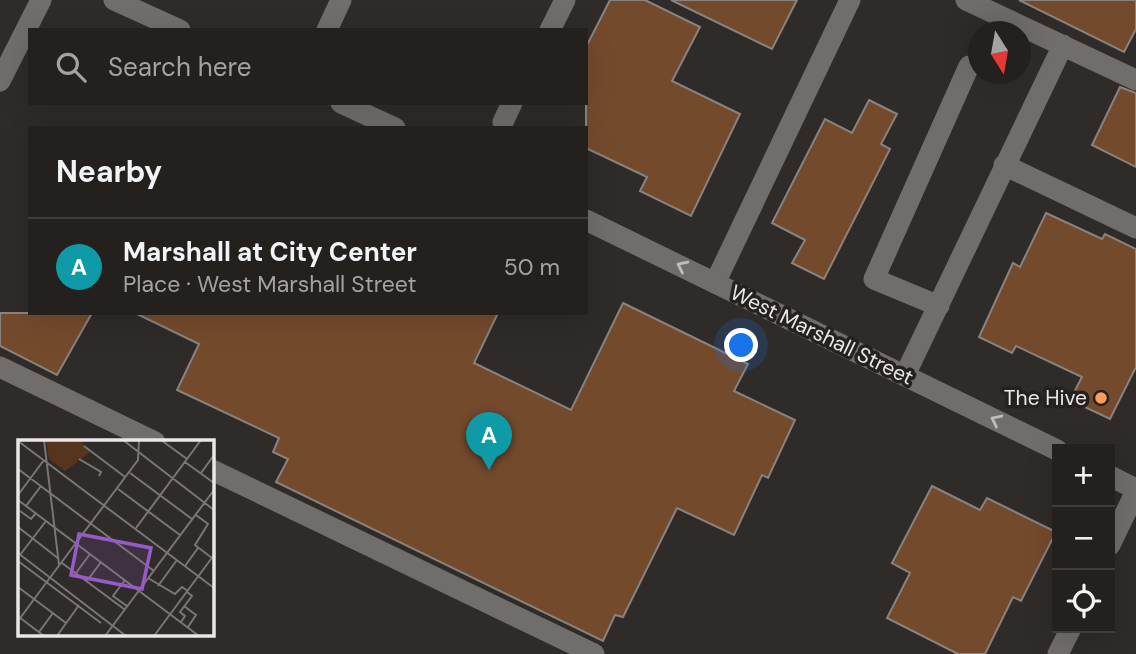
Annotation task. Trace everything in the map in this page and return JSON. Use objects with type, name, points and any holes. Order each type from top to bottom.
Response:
[{"type":"street","points":[[0,81],[41,0]]},
{"type":"street","points":[[114,0],[176,28]]},
{"type":"street","points":[[328,28],[341,0]]},
{"type":"street","points":[[551,28],[565,0]]},
{"type":"street","points":[[715,282],[850,0]]},
{"type":"street","points":[[966,0],[1136,80]]},
{"type":"street","points":[[905,375],[1063,45]]},
{"type":"street","points":[[939,306],[874,278],[968,68]]},
{"type":"street","points":[[345,105],[391,126]]},
{"type":"street","points":[[1004,165],[1136,228]]},
{"type":"street","name":"West Marshall Street","points":[[588,220],[1052,448]]},
{"type":"street","points":[[0,367],[151,440]]},
{"type":"street","points":[[214,471],[594,654]]},
{"type":"street","points":[[1115,479],[1136,490],[1115,534]]},
{"type":"street","points":[[1058,654],[1068,633]]},
{"type":"building","points":[[610,0],[645,0],[700,27],[672,81],[740,114],[691,216],[640,191],[647,177],[588,149],[588,43]]},
{"type":"building","points":[[671,0],[797,0],[772,49]]},
{"type":"building","points":[[1019,0],[1136,0],[1136,29],[1124,52]]},
{"type":"building","points":[[1120,87],[1136,93],[1136,167],[1092,145]]},
{"type":"building","points":[[869,100],[897,114],[881,144],[890,149],[824,279],[792,263],[805,240],[772,223],[825,119],[852,133]]},
{"type":"building","points":[[1046,213],[1102,239],[1105,234],[1136,249],[1136,367],[1110,419],[1070,400],[1082,377],[1016,346],[1012,353],[979,337],[1013,263],[1020,267]]},
{"type":"building","points":[[623,303],[748,364],[734,391],[795,420],[768,478],[762,475],[734,535],[677,508],[623,617],[615,615],[603,641],[276,482],[288,459],[273,452],[279,438],[177,390],[199,344],[139,315],[497,315],[474,363],[571,410]]},
{"type":"building","points":[[0,313],[91,315],[57,375],[0,346]]},
{"type":"building","points":[[932,486],[980,510],[987,498],[1052,530],[1052,540],[1021,601],[1013,597],[985,654],[958,654],[887,618],[910,573],[892,563]]},
{"type":"place","name":"The Hive","points":[[1101,398]]},
{"type":"place","name":"Marshall at City Center","points":[[489,470]]}]
